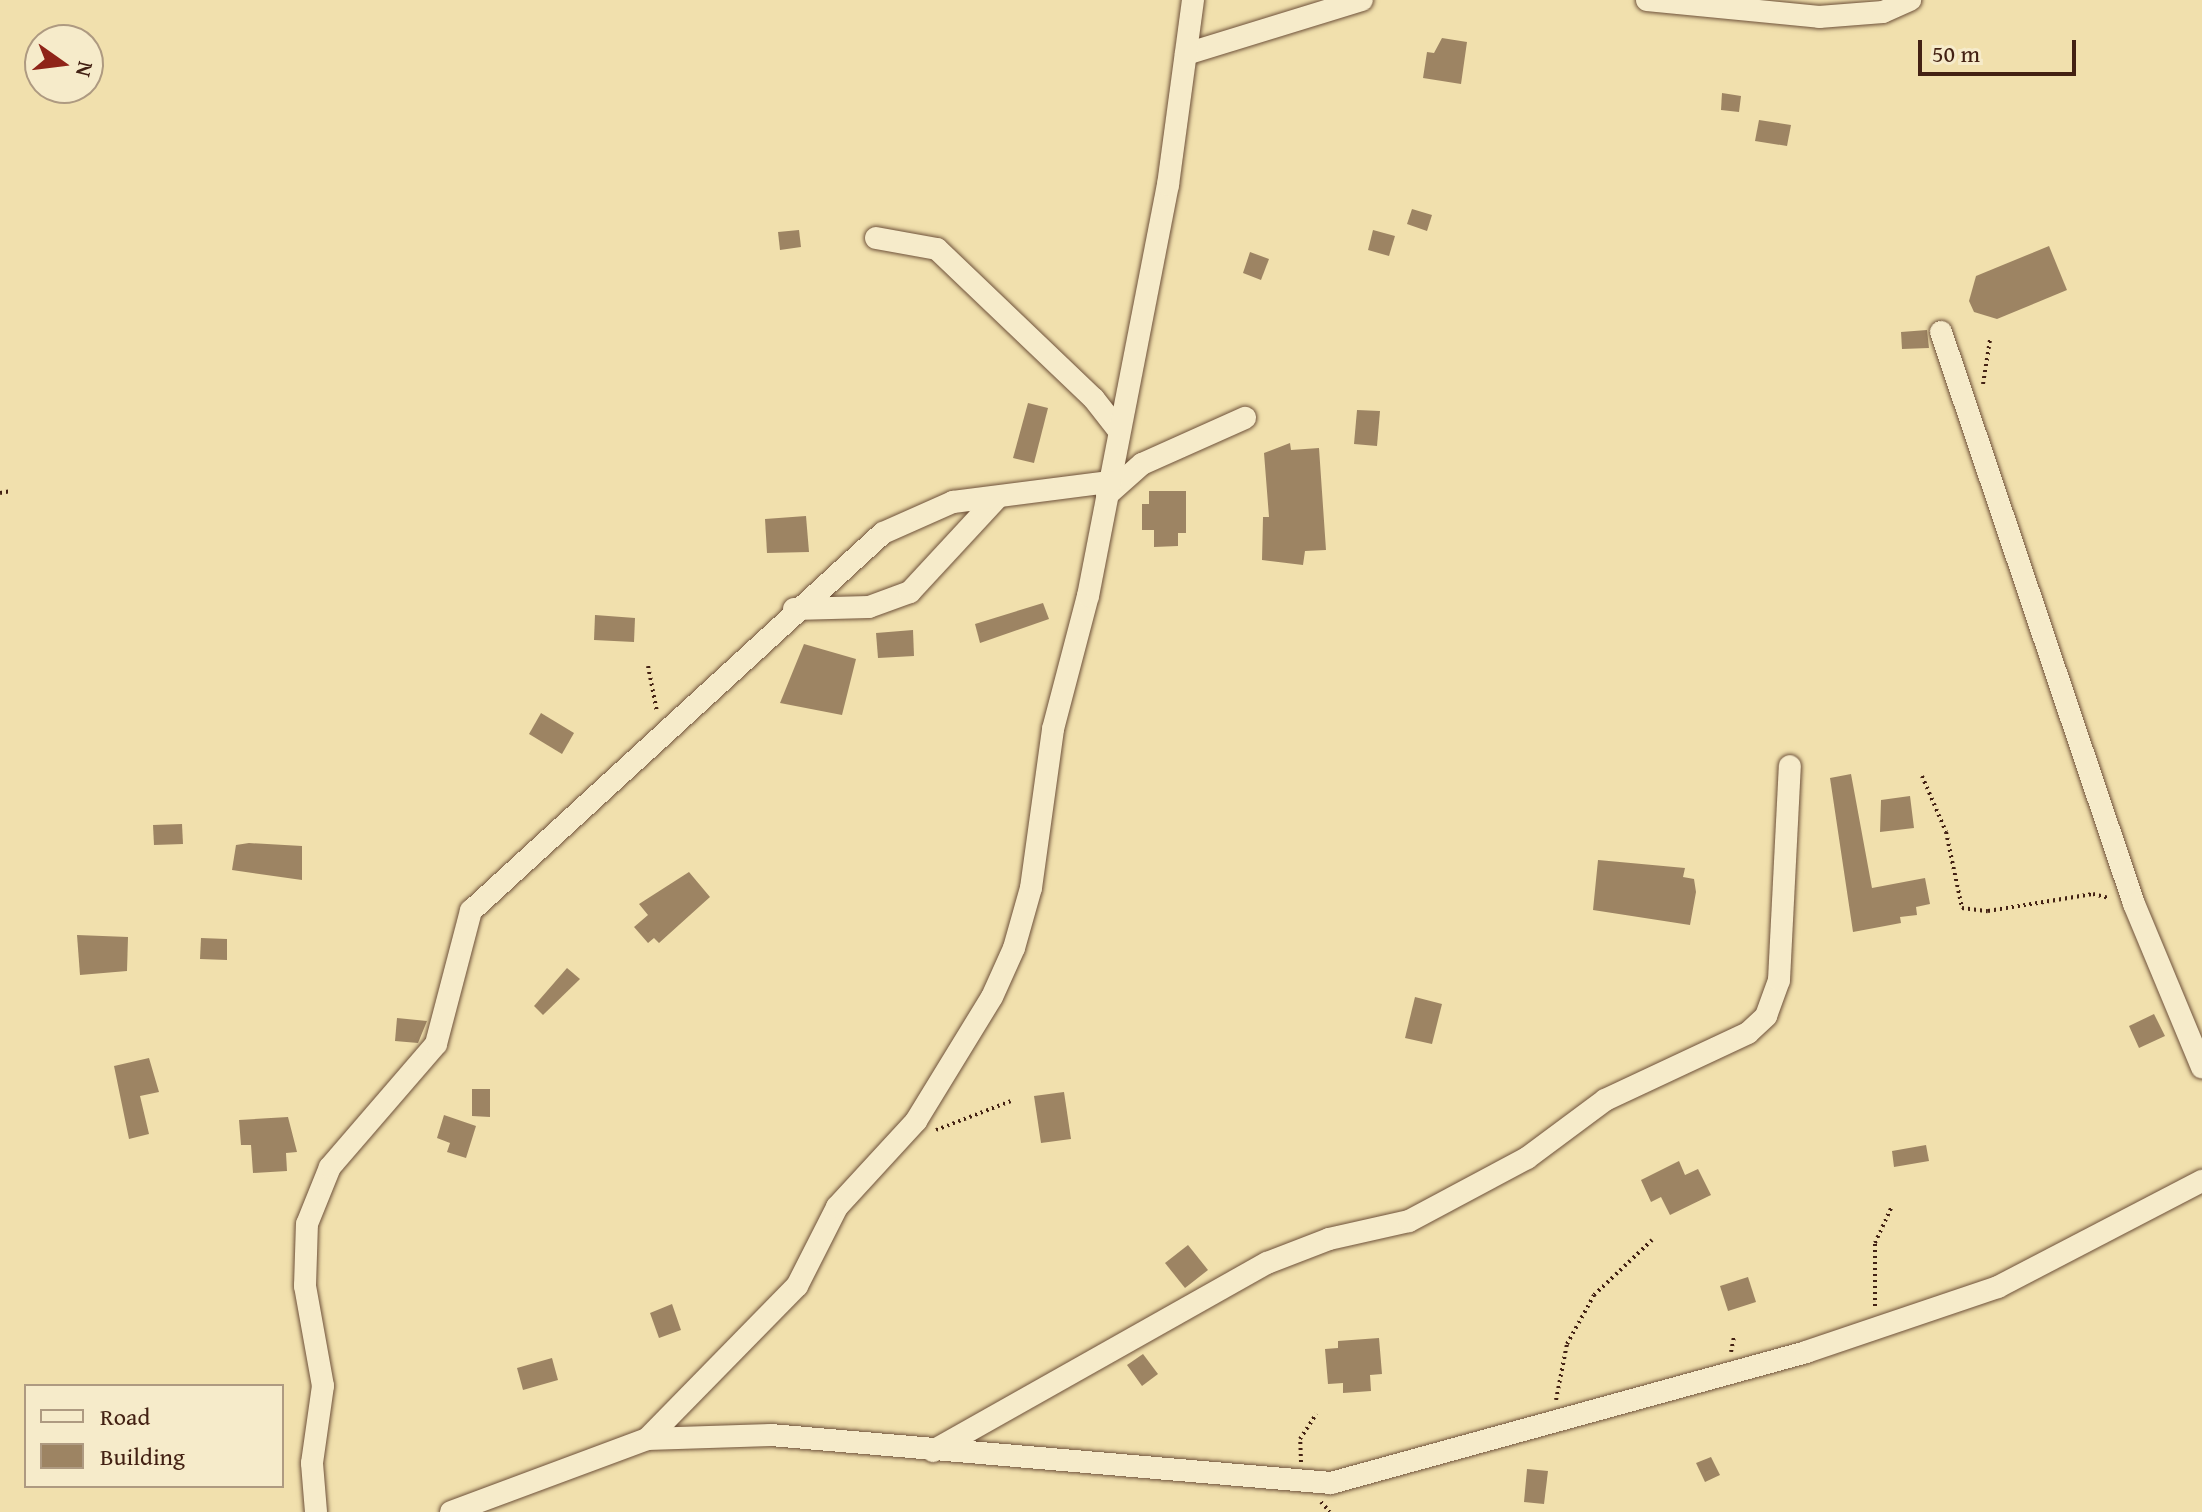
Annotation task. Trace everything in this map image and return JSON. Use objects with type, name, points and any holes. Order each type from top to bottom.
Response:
[{"type":"street","points":[[647,1439],[773,1315],[797,1286],[837,1207],[900,1144],[992,997],[1024,917],[1053,729],[1108,488],[1168,185],[1193,0]]},
{"type":"street","points":[[1186,54],[1362,0]]},
{"type":"street","points":[[1647,0],[1819,17],[1883,12],[1910,0]]},
{"type":"street","points":[[876,238],[937,249],[1094,399],[1119,431]]},
{"type":"street","points":[[1941,332],[2134,904],[2202,1067]]},
{"type":"street","points":[[316,1512],[312,1463],[322,1360],[305,1286],[314,1200],[330,1167],[436,1044],[471,911],[842,564],[915,514],[998,497],[1108,488],[1142,464],[1245,418]]},
{"type":"street","points":[[794,609],[869,607],[910,592],[998,497]]},
{"type":"street","points":[[933,1451],[1267,1263],[1329,1239],[1409,1221],[1527,1158],[1605,1100],[1748,1033],[1766,1016],[1779,980],[1790,766]]},
{"type":"street","points":[[451,1512],[647,1439],[771,1435],[1331,1483],[1558,1422],[1877,1328],[1998,1287],[2202,1181]]},
{"type":"path","points":[[0,493],[11,491]]},
{"type":"path","points":[[648,666],[661,734]]},
{"type":"path","points":[[1922,776],[1946,832],[1962,908],[1988,911],[2093,894],[2134,904]]},
{"type":"path","points":[[900,1144],[1011,1101]]},
{"type":"path","points":[[1877,1328],[1875,1243],[1892,1206]]},
{"type":"path","points":[[1558,1422],[1555,1382],[1567,1344],[1594,1295],[1652,1240]]},
{"type":"building","points":[[1442,38],[1467,42],[1461,84],[1423,78],[1427,52],[1434,53]]},
{"type":"building","points":[[1722,93],[1741,96],[1739,112],[1721,110]]},
{"type":"building","points":[[1759,120],[1791,125],[1787,146],[1755,141]]},
{"type":"building","points":[[1412,209],[1432,215],[1427,231],[1407,224]]},
{"type":"building","points":[[799,230],[801,247],[780,250],[778,232]]},
{"type":"building","points":[[1373,230],[1395,236],[1389,256],[1368,250]]},
{"type":"building","points":[[2049,246],[2067,290],[1997,319],[1974,312],[1969,301],[1976,276]]},
{"type":"building","points":[[1250,252],[1269,259],[1261,280],[1243,273]]},
{"type":"building","points":[[1927,330],[1929,348],[1902,349],[1901,332]]},
{"type":"building","points":[[1028,403],[1048,408],[1034,463],[1013,458]]},
{"type":"building","points":[[1357,410],[1380,411],[1377,446],[1354,444]]},
{"type":"building","points":[[1290,443],[1291,450],[1319,448],[1326,550],[1305,551],[1303,565],[1262,560],[1263,517],[1269,517],[1264,453]]},
{"type":"building","points":[[1149,491],[1186,491],[1186,533],[1178,533],[1178,546],[1154,547],[1154,530],[1142,530],[1142,504],[1149,504]]},
{"type":"building","points":[[806,516],[809,552],[767,553],[765,519]]},
{"type":"building","points":[[1043,603],[1049,619],[980,643],[975,624]]},
{"type":"building","points":[[595,615],[635,618],[634,642],[594,640]]},
{"type":"building","points":[[913,630],[914,656],[878,658],[876,633]]},
{"type":"building","points":[[804,644],[856,659],[842,715],[780,703]]},
{"type":"building","points":[[541,713],[574,733],[562,754],[529,734]]},
{"type":"building","points":[[1851,774],[1872,888],[1925,878],[1930,904],[1916,907],[1917,915],[1900,917],[1901,923],[1853,932],[1830,778]]},
{"type":"building","points":[[1910,796],[1914,828],[1880,832],[1881,800]]},
{"type":"building","points":[[182,824],[183,844],[154,845],[153,825]]},
{"type":"building","points":[[236,845],[302,846],[302,880],[232,870]]},
{"type":"building","points":[[1598,860],[1685,868],[1683,877],[1694,879],[1696,892],[1690,925],[1593,910]]},
{"type":"building","points":[[689,872],[710,897],[659,943],[654,938],[648,943],[634,927],[648,915],[639,904]]},
{"type":"building","points":[[77,935],[128,937],[127,971],[80,975]]},
{"type":"building","points":[[201,938],[227,939],[227,960],[200,959]]},
{"type":"building","points":[[567,968],[580,979],[543,1015],[534,1006]]},
{"type":"building","points":[[1415,997],[1442,1004],[1432,1044],[1405,1038]]},
{"type":"building","points":[[2154,1014],[2165,1036],[2139,1048],[2129,1026]]},
{"type":"building","points":[[397,1018],[427,1021],[418,1043],[395,1041]]},
{"type":"building","points":[[149,1058],[159,1092],[140,1096],[149,1134],[129,1139],[114,1066]]},
{"type":"building","points":[[472,1089],[490,1089],[490,1117],[472,1116]]},
{"type":"building","points":[[1064,1092],[1071,1139],[1041,1143],[1034,1096]]},
{"type":"building","points":[[444,1115],[476,1126],[466,1158],[447,1152],[450,1143],[437,1138]]},
{"type":"building","points":[[288,1117],[297,1152],[286,1153],[287,1171],[253,1173],[251,1145],[241,1145],[239,1120]]},
{"type":"building","points":[[1926,1145],[1929,1161],[1894,1167],[1892,1151]]},
{"type":"building","points":[[1679,1161],[1685,1175],[1698,1169],[1711,1195],[1670,1215],[1661,1197],[1651,1202],[1641,1180]]},
{"type":"building","points":[[1188,1245],[1208,1270],[1185,1288],[1165,1263]]},
{"type":"building","points":[[1748,1277],[1756,1302],[1728,1311],[1720,1286]]},
{"type":"building","points":[[672,1304],[681,1330],[659,1338],[650,1313]]},
{"type":"building","points":[[1379,1338],[1382,1374],[1370,1375],[1371,1391],[1343,1393],[1343,1383],[1328,1384],[1325,1349],[1338,1348],[1338,1341]]},
{"type":"building","points":[[1143,1354],[1158,1374],[1142,1386],[1127,1365]]},
{"type":"building","points":[[552,1358],[558,1380],[523,1390],[517,1368]]},
{"type":"building","points":[[1711,1457],[1720,1475],[1705,1482],[1696,1463]]},
{"type":"building","points":[[1527,1469],[1548,1471],[1544,1504],[1524,1502]]}]
